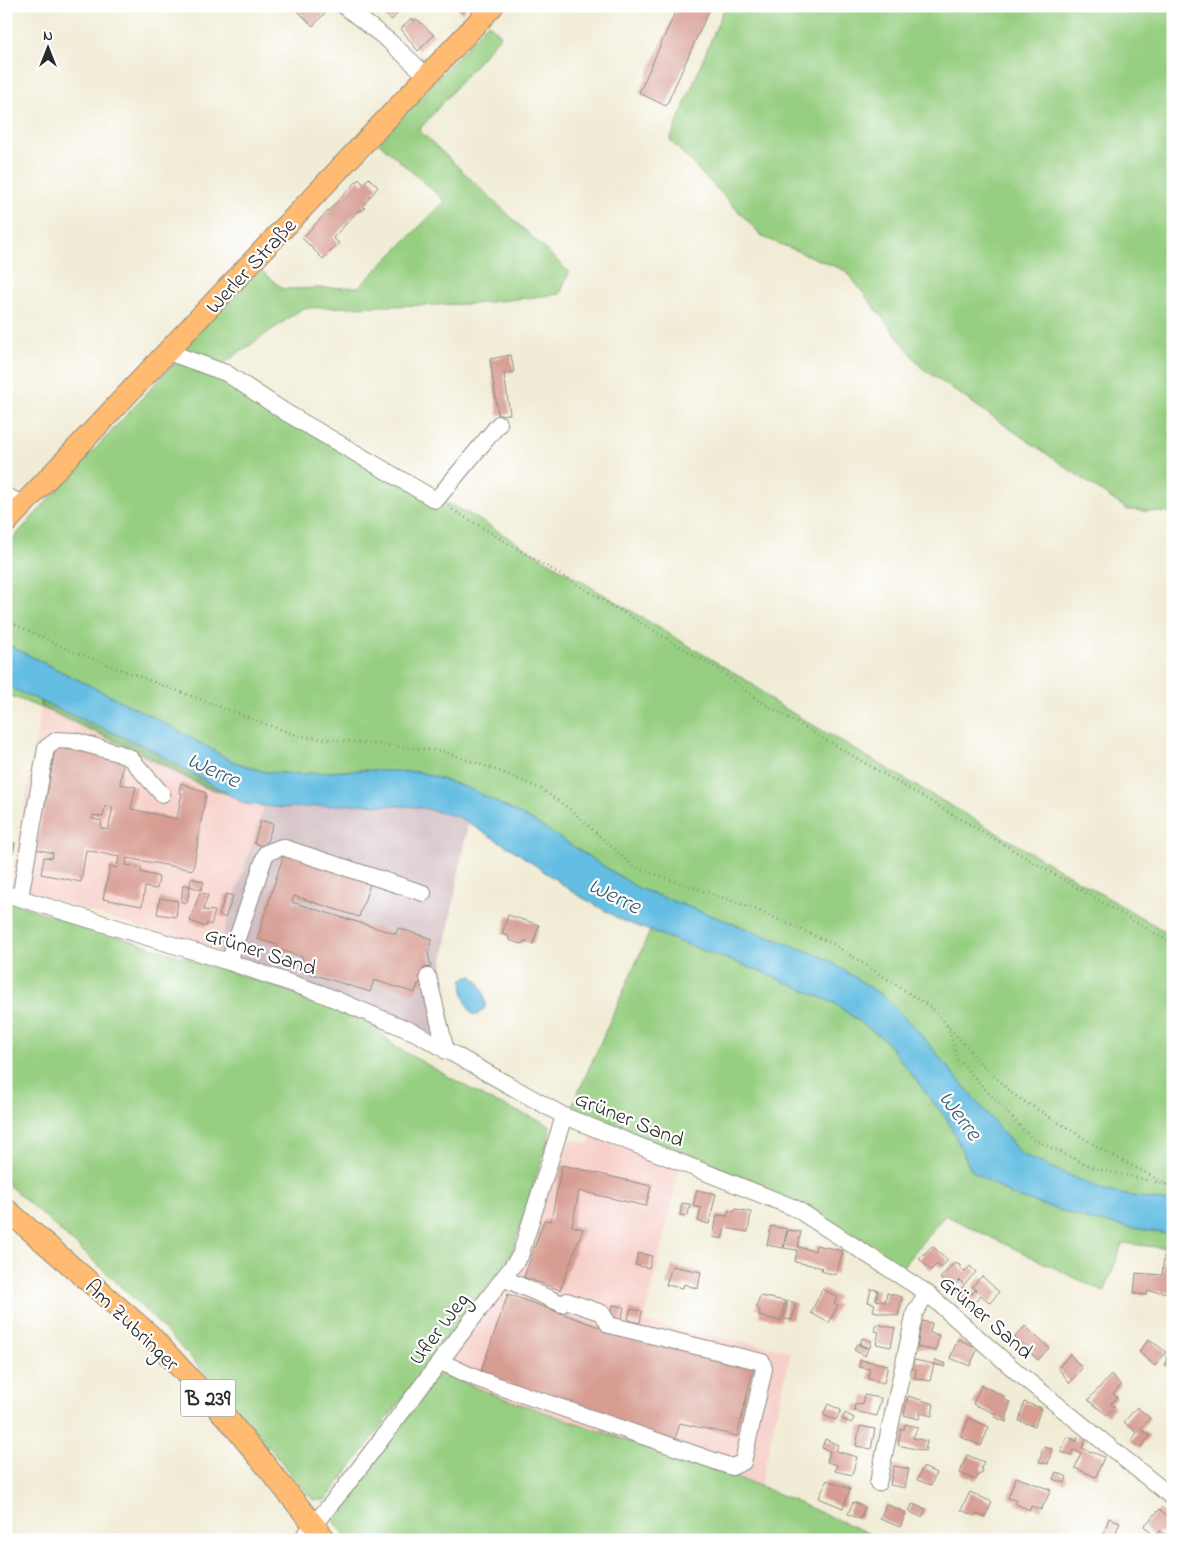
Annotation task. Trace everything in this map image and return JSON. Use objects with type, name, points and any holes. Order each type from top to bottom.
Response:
[{"type":"main road","name":"Werler Straße","points":[[6,523],[14,500],[168,352],[494,6]]},
{"type":"main road","name":"Am Zubringer","points":[[6,1209],[150,1335],[232,1424],[313,1534]]},
{"type":"street","points":[[344,6],[389,41],[428,77]]},
{"type":"street","points":[[168,352],[226,373],[285,412],[436,500],[499,424]]},
{"type":"street","points":[[13,896],[46,748],[57,740],[75,741],[130,758],[162,794]]},
{"type":"street","points":[[229,962],[266,853],[282,847],[423,892]]},
{"type":"street","name":"Grüner Sand","points":[[13,896],[229,962],[328,996],[416,1033],[564,1116],[795,1208],[927,1293],[1018,1373],[1173,1498]]},
{"type":"street","points":[[428,978],[446,1051]]},
{"type":"street","name":"Ufler Weg","points":[[313,1534],[345,1486],[520,1256],[564,1116]]},
{"type":"street","points":[[441,1362],[478,1379],[732,1467],[743,1462],[764,1369],[762,1362],[609,1325],[602,1314],[568,1301],[562,1304],[503,1278]]},
{"type":"street","points":[[878,1483],[915,1312],[927,1293]]},
{"type":"path","points":[[436,500],[719,670],[758,700],[1173,944]]},
{"type":"path","points":[[6,620],[69,650],[298,736],[442,751],[499,771],[541,789],[571,810],[634,867],[750,907],[834,944],[932,1008],[979,1061],[1014,1095],[1108,1153],[1172,1186]]},
{"type":"path","points":[[947,1024],[958,1060],[1031,1138],[1094,1168],[1172,1186]]},
{"type":"shaded area","points":[[41,708],[129,748],[204,787],[228,794],[245,804],[264,806],[217,952],[11,886]]},
{"type":"shaded area","points":[[363,804],[419,807],[458,817],[468,823],[442,965],[454,1052],[217,952],[264,806],[283,808]]},
{"type":"shaded area","points":[[592,1134],[680,1167],[644,1322],[791,1351],[760,1486],[494,1395],[440,1373],[526,1259],[555,1158],[568,1142],[576,1139],[588,1144]]},
{"type":"green space","points":[[725,6],[1173,6],[1173,513],[1128,510],[922,368],[846,271],[763,237],[670,140]]},
{"type":"green space","points":[[488,23],[501,35],[419,130],[569,272],[560,294],[473,304],[303,308],[223,364],[180,352],[258,268],[283,289],[359,287],[445,201],[379,143]]},
{"type":"green space","points":[[177,360],[224,379],[332,446],[471,515],[751,683],[772,701],[1173,936],[1173,1203],[1105,1191],[1021,1154],[915,1028],[883,996],[825,958],[638,888],[533,821],[473,790],[420,772],[362,770],[298,774],[265,772],[234,762],[157,719],[6,644],[6,546]]},
{"type":"green space","points":[[6,686],[39,698],[41,708],[6,694]]},
{"type":"green space","points":[[39,698],[149,748],[228,794],[204,787],[129,748],[42,708]]},
{"type":"green space","points":[[6,901],[287,990],[370,1022],[396,1047],[490,1100],[550,1125],[549,1137],[512,1253],[326,1500],[313,1500],[229,1400],[156,1321],[93,1260],[6,1183]]},
{"type":"green space","points":[[650,931],[765,973],[834,1003],[885,1040],[948,1121],[971,1170],[1011,1195],[1094,1221],[1173,1235],[1173,1249],[1123,1243],[1104,1292],[945,1215],[902,1267],[796,1204],[570,1111]]},
{"type":"green space","points":[[440,1373],[494,1395],[760,1486],[884,1540],[349,1540],[329,1515]]},
{"type":"water","name":"Werre","points":[[6,644],[157,719],[234,762],[265,772],[298,774],[362,770],[420,772],[473,790],[533,821],[638,888],[825,958],[883,996],[915,1028],[1021,1154],[1105,1191],[1173,1203],[1173,1235],[1094,1221],[1011,1195],[971,1170],[948,1121],[885,1040],[834,1003],[765,973],[623,921],[576,894],[515,851],[458,817],[419,807],[363,804],[283,808],[245,804],[149,748],[6,686]]},
{"type":"water","points":[[473,976],[476,979],[484,995],[485,1008],[478,1015],[472,1014],[464,998],[463,979]]},
{"type":"building","points":[[292,6],[324,6],[328,10],[313,26]]},
{"type":"building","points":[[374,6],[403,6],[392,20]]},
{"type":"building","points":[[455,6],[468,6],[462,13]]},
{"type":"building","points":[[678,6],[711,6],[666,106],[639,93]]},
{"type":"building","points":[[411,18],[414,21],[416,19],[419,21],[434,35],[418,51],[401,29]]},
{"type":"building","points":[[369,178],[378,187],[363,206],[365,208],[361,211],[359,210],[333,238],[339,243],[323,259],[302,238],[359,179],[363,184]]},
{"type":"building","points":[[511,355],[514,372],[504,373],[510,414],[498,415],[490,359]]},
{"type":"building","points":[[56,747],[124,760],[120,784],[136,787],[131,809],[177,819],[182,793],[179,792],[181,783],[206,793],[193,870],[127,858],[126,865],[142,868],[141,872],[159,877],[157,889],[145,887],[142,906],[103,899],[110,866],[117,868],[119,857],[86,850],[81,882],[41,874],[44,857],[52,858],[53,853],[36,849]],"holes":[[[105,806],[113,807],[108,830],[101,828],[102,821],[92,819],[93,815],[103,817]]]},
{"type":"building","points":[[261,820],[273,824],[265,847],[254,843]]},
{"type":"building","points":[[6,841],[15,843],[13,853],[6,852]]},
{"type":"building","points":[[284,853],[371,881],[359,917],[294,896],[292,902],[396,934],[398,928],[432,939],[428,953],[431,967],[423,968],[426,982],[418,984],[415,993],[374,980],[370,992],[299,970],[303,957],[277,949],[278,945],[257,939]]},
{"type":"building","points":[[191,878],[204,882],[201,890],[190,886]]},
{"type":"building","points":[[183,885],[190,886],[187,903],[181,902]]},
{"type":"building","points":[[200,892],[208,895],[203,910],[215,911],[211,925],[207,923],[206,927],[190,921]]},
{"type":"building","points":[[226,894],[233,896],[225,918],[219,915]]},
{"type":"building","points":[[160,898],[178,901],[176,917],[157,914]]},
{"type":"building","points":[[508,915],[539,925],[533,944],[525,941],[521,944],[509,940],[508,936],[502,934]]},
{"type":"building","points":[[562,1165],[651,1186],[646,1206],[579,1191],[572,1226],[583,1229],[560,1290],[524,1277],[544,1220],[551,1221]]},
{"type":"building","points":[[697,1190],[716,1194],[709,1224],[698,1221],[701,1208],[693,1206]]},
{"type":"building","points":[[682,1203],[690,1204],[688,1216],[680,1215]]},
{"type":"building","points":[[735,1209],[751,1212],[748,1232],[725,1228],[722,1239],[713,1237],[717,1215],[727,1216],[728,1211],[734,1212]]},
{"type":"building","points":[[771,1226],[787,1229],[783,1248],[767,1245]]},
{"type":"building","points":[[788,1230],[801,1232],[798,1247],[815,1251],[816,1245],[843,1251],[836,1275],[821,1271],[822,1268],[795,1262],[797,1250],[784,1248]]},
{"type":"building","points":[[932,1246],[948,1260],[941,1268],[937,1264],[931,1270],[919,1259]]},
{"type":"building","points":[[638,1253],[652,1256],[649,1268],[635,1265]]},
{"type":"building","points":[[1164,1256],[1173,1257],[1173,1293],[1148,1291],[1147,1295],[1134,1294],[1136,1273],[1162,1275]]},
{"type":"building","points":[[954,1263],[960,1265],[960,1268],[965,1272],[970,1266],[976,1272],[964,1285],[960,1280],[952,1288],[940,1278]]},
{"type":"building","points":[[672,1266],[701,1272],[698,1289],[684,1284],[683,1288],[666,1285]]},
{"type":"building","points":[[982,1276],[999,1292],[990,1303],[981,1295],[970,1308],[956,1294],[963,1286],[972,1294],[976,1290],[972,1287]]},
{"type":"building","points":[[822,1289],[838,1297],[834,1303],[838,1305],[829,1323],[811,1313]]},
{"type":"building","points":[[871,1289],[878,1290],[876,1300],[885,1302],[887,1293],[902,1297],[898,1316],[873,1311],[875,1304],[868,1302]]},
{"type":"building","points":[[508,1294],[621,1335],[754,1366],[737,1436],[680,1423],[674,1443],[480,1374]]},
{"type":"building","points":[[760,1296],[785,1301],[781,1321],[759,1316],[760,1310],[756,1307]]},
{"type":"building","points":[[787,1301],[796,1303],[792,1320],[784,1319]]},
{"type":"building","points":[[613,1305],[624,1307],[620,1324],[609,1321]]},
{"type":"building","points":[[630,1309],[642,1311],[640,1323],[628,1320]]},
{"type":"building","points":[[922,1321],[932,1323],[930,1333],[939,1335],[936,1351],[917,1347]]},
{"type":"building","points":[[876,1324],[895,1328],[891,1347],[876,1344],[879,1332],[874,1331]]},
{"type":"building","points":[[1025,1326],[1049,1348],[1038,1360],[1031,1353],[1033,1351],[1014,1338]]},
{"type":"building","points":[[862,1338],[871,1341],[870,1348],[860,1345]]},
{"type":"building","points":[[958,1339],[978,1348],[970,1366],[950,1358]]},
{"type":"building","points":[[1149,1339],[1166,1352],[1155,1366],[1139,1352]]},
{"type":"building","points":[[857,1344],[868,1349],[865,1356],[854,1350]]},
{"type":"building","points":[[1070,1354],[1082,1368],[1070,1383],[1058,1368]]},
{"type":"building","points":[[1168,1354],[1173,1355],[1173,1368],[1165,1365]]},
{"type":"building","points":[[860,1360],[888,1365],[884,1383],[868,1379],[870,1369],[859,1367]]},
{"type":"building","points":[[914,1360],[934,1364],[930,1381],[915,1378],[916,1369],[912,1368]]},
{"type":"building","points":[[935,1360],[946,1364],[945,1367],[934,1364]]},
{"type":"building","points":[[1111,1375],[1121,1385],[1113,1394],[1117,1397],[1111,1404],[1115,1407],[1107,1415],[1088,1400]]},
{"type":"building","points":[[981,1385],[1004,1396],[1003,1399],[1010,1402],[1006,1422],[995,1417],[996,1414],[973,1404]]},
{"type":"building","points":[[864,1395],[881,1398],[877,1416],[854,1411],[855,1404],[862,1405]]},
{"type":"building","points":[[908,1396],[934,1404],[932,1416],[920,1413],[919,1419],[904,1415]]},
{"type":"building","points":[[1024,1402],[1041,1408],[1035,1426],[1019,1421]]},
{"type":"building","points":[[828,1404],[841,1410],[836,1420],[823,1415]]},
{"type":"building","points":[[1137,1407],[1150,1418],[1141,1429],[1150,1436],[1140,1448],[1131,1441],[1137,1433],[1124,1422]]},
{"type":"building","points":[[845,1413],[854,1418],[851,1423],[842,1419]]},
{"type":"building","points":[[969,1418],[989,1427],[981,1446],[961,1437]]},
{"type":"building","points":[[905,1424],[918,1427],[913,1438],[927,1441],[925,1451],[898,1445],[901,1429],[904,1430]]},
{"type":"building","points":[[860,1426],[875,1429],[871,1449],[856,1446]]},
{"type":"building","points":[[1067,1437],[1077,1441],[1078,1437],[1086,1440],[1082,1448],[1104,1457],[1096,1477],[1075,1468],[1081,1453],[1073,1450],[1071,1455],[1061,1452]]},
{"type":"building","points":[[825,1439],[838,1445],[836,1451],[857,1457],[852,1475],[835,1471],[837,1465],[827,1462],[830,1451],[822,1448]]},
{"type":"building","points":[[1043,1447],[1052,1449],[1048,1464],[1039,1462]]},
{"type":"building","points":[[967,1455],[984,1462],[981,1468],[983,1473],[978,1475],[976,1480],[960,1473]]},
{"type":"building","points":[[894,1466],[909,1469],[905,1488],[890,1485]]},
{"type":"building","points":[[923,1467],[936,1473],[931,1485],[917,1480]]},
{"type":"building","points":[[1056,1472],[1067,1477],[1065,1483],[1053,1479]]},
{"type":"building","points":[[1016,1477],[1051,1490],[1041,1510],[1031,1506],[1030,1510],[1016,1504],[1017,1501],[1008,1498]]},
{"type":"building","points":[[827,1480],[850,1489],[843,1508],[819,1498]]},
{"type":"building","points":[[970,1492],[992,1502],[985,1517],[976,1514],[975,1516],[961,1510]]},
{"type":"building","points":[[853,1502],[865,1507],[860,1519],[848,1514]]},
{"type":"building","points":[[886,1504],[906,1513],[900,1527],[880,1519]]},
{"type":"building","points":[[912,1504],[926,1509],[922,1517],[909,1512]]},
{"type":"building","points":[[1160,1509],[1171,1520],[1167,1524],[1173,1529],[1173,1540],[1160,1531],[1155,1537],[1144,1526]]},
{"type":"building","points":[[1109,1518],[1120,1522],[1113,1540],[1103,1536]]}]
